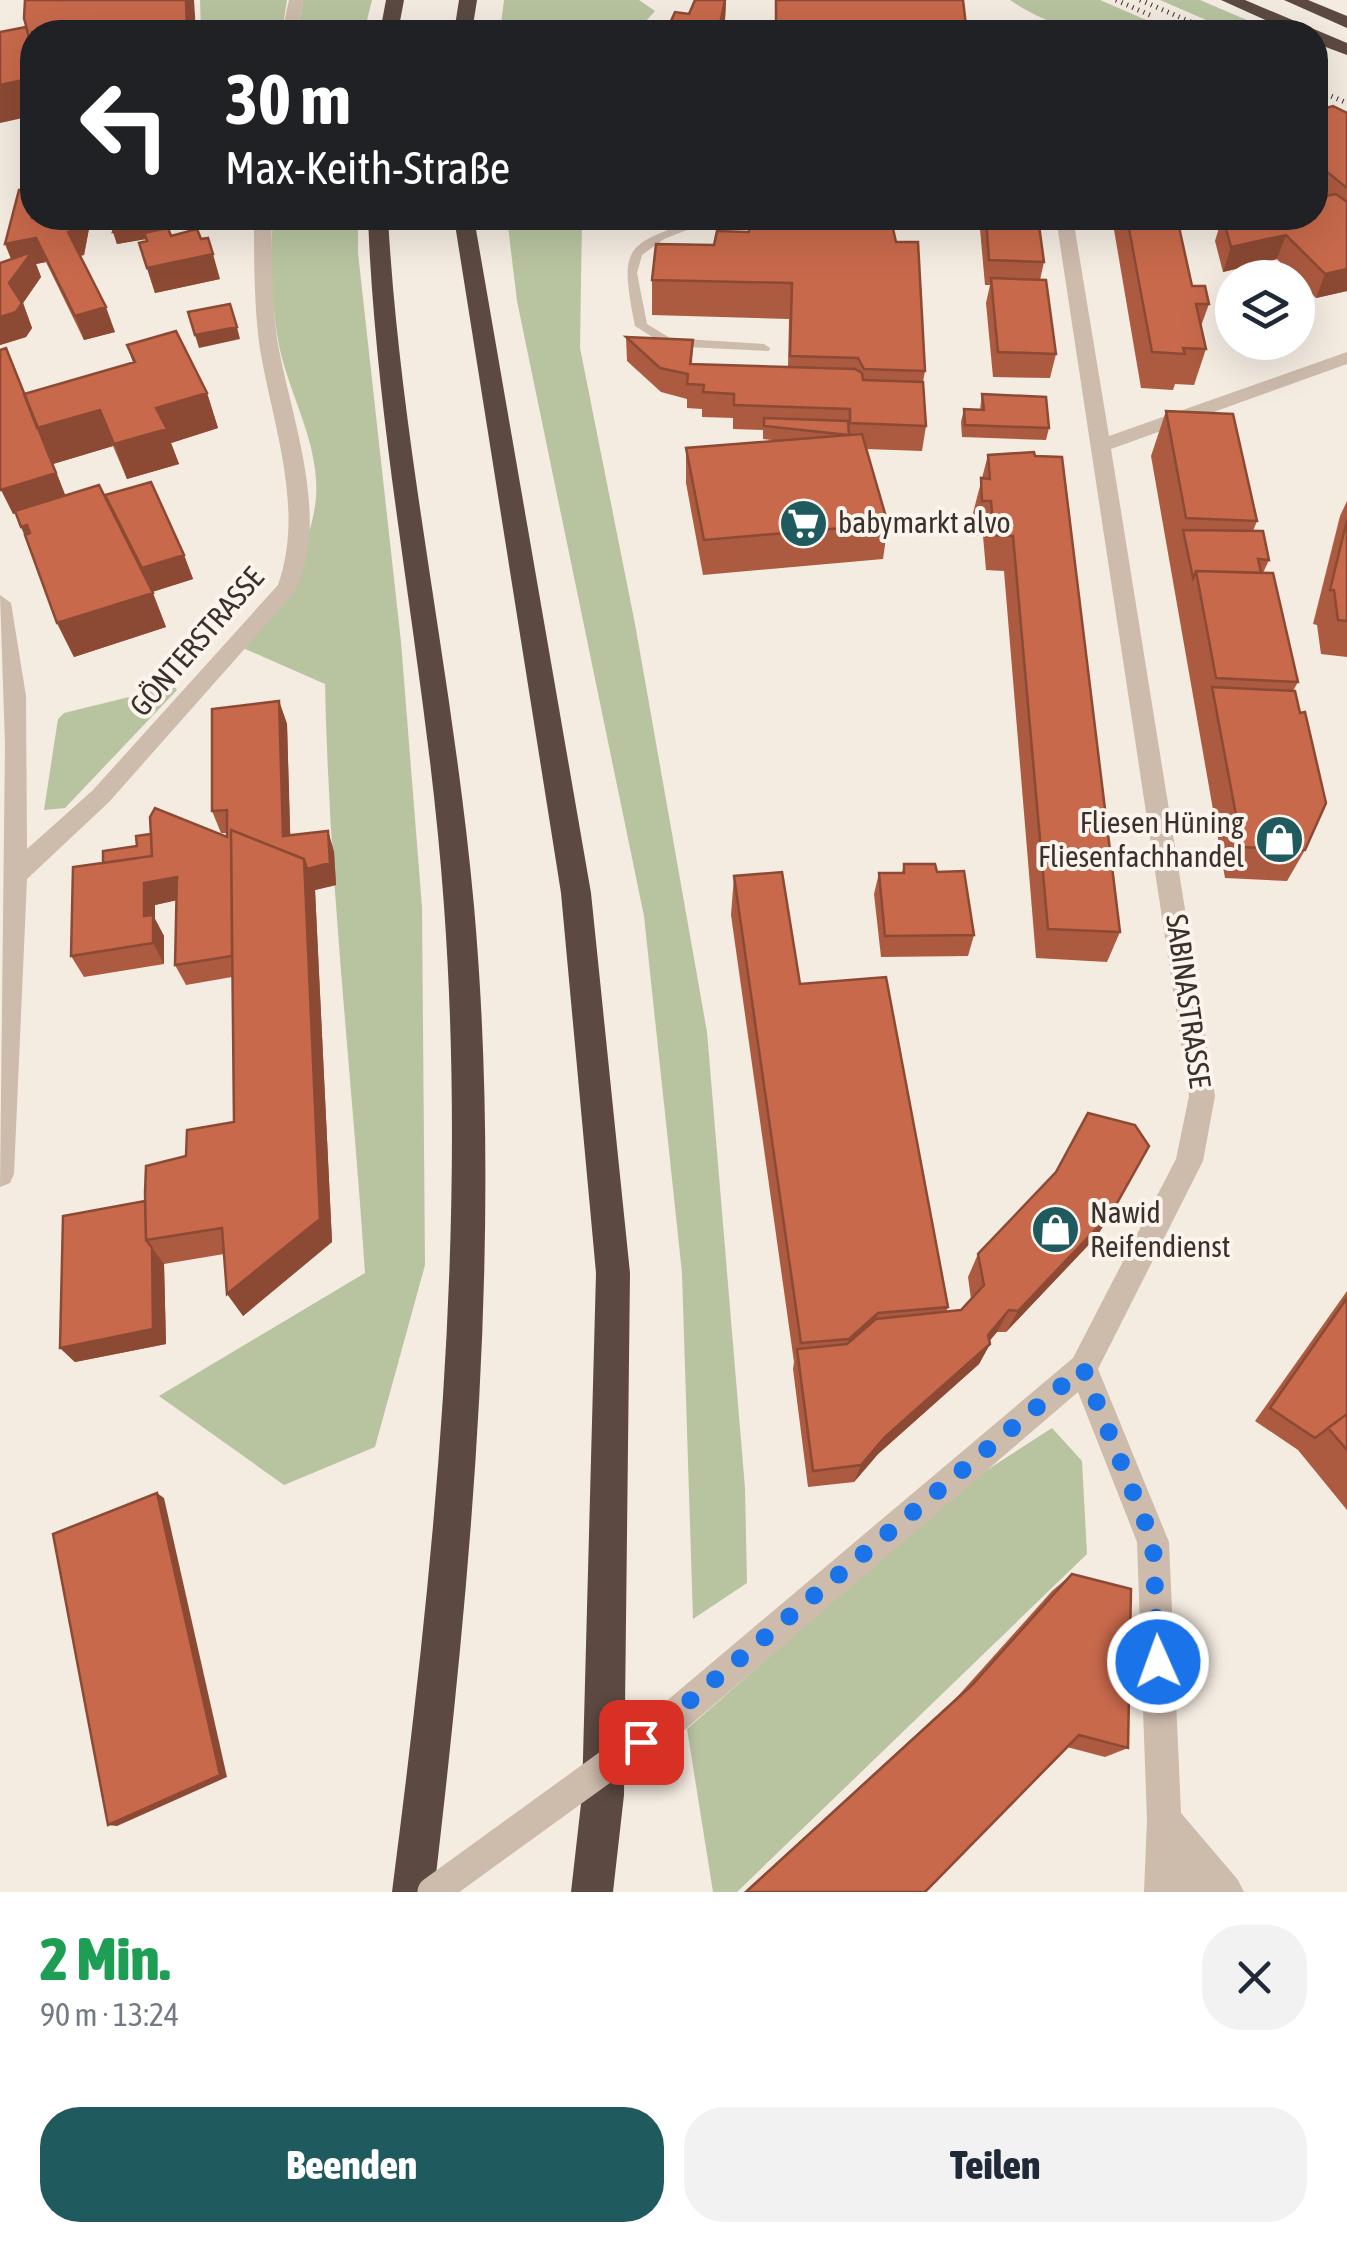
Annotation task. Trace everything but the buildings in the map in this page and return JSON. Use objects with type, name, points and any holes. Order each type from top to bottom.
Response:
[{"type":"highway","points":[[1230,0],[1278,20]]},
{"type":"highway","points":[[1293,0],[1347,24]]},
{"type":"highway","points":[[379,230],[387,341],[450,807],[468,1053],[469,1232],[457,1491],[441,1674],[413,1892]]},
{"type":"highway","points":[[466,230],[576,893],[613,1273],[602,1796],[592,1892]]},
{"type":"street","name":"GÖNTERSTRASSE","points":[[16,874],[101,796],[287,588],[300,552],[300,527],[288,432],[269,346],[263,230]]},
{"type":"street","name":"SABINASTRASSE","points":[[1066,230],[1202,1096],[1189,1161],[1083,1368]]},
{"type":"street","points":[[1100,446],[1347,358]]},
{"type":"street","points":[[0,603],[9,632],[16,694],[16,874],[0,1174]]},
{"type":"street","points":[[433,1892],[669,1721],[1083,1368],[1153,1542],[1164,1820],[1162,1892]]},
{"type":"street","points":[[1164,1820],[1184,1892]]},
{"type":"street","points":[[1164,1820],[1226,1892]]},
{"type":"lane","points":[[677,230],[660,236],[636,253],[631,273],[642,326],[668,342],[764,348]]},
{"type":"green space","points":[[200,0],[287,0],[284,20],[201,20]]},
{"type":"green space","points":[[303,0],[372,0],[367,20],[299,20]]},
{"type":"green space","points":[[504,0],[639,0],[655,11],[647,20],[502,20]]},
{"type":"green space","points":[[1010,0],[1100,0],[1146,20],[1048,20]]},
{"type":"green space","points":[[1160,0],[1200,0],[1247,20],[1206,20]]},
{"type":"green space","points":[[273,230],[358,230],[401,642],[422,907],[425,1265],[375,1447],[284,1485],[159,1396],[365,1273],[336,905],[325,684],[243,648],[299,557],[316,497],[313,457],[282,359]]},
{"type":"green space","points":[[508,230],[582,230],[580,348],[635,624],[707,1032],[745,1488],[747,1583],[693,1619],[682,1273],[644,916],[517,301]]},
{"type":"green space","points":[[174,686],[177,690],[65,808],[44,810],[58,719],[64,713]]},
{"type":"green space","points":[[1052,1428],[1082,1461],[1087,1554],[737,1892],[713,1892],[687,1729],[970,1481]]},
{"type":"railway","points":[[1116,0],[1152,16]]},
{"type":"railway","points":[[1140,0],[1186,20]]},
{"type":"railway","points":[[1328,95],[1347,103]]},
{"type":"place","name":"babymarkt alvo","points":[[803,523]]},
{"type":"place","name":"Fliesen Hüning Fliesenfachhandel","points":[[1279,840]]},
{"type":"place","name":"Nawid Reifendienst","points":[[1055,1230]]},
{"type":"route","points":[[641,1742],[1083,1368],[1153,1542],[1158,1662]]}]
